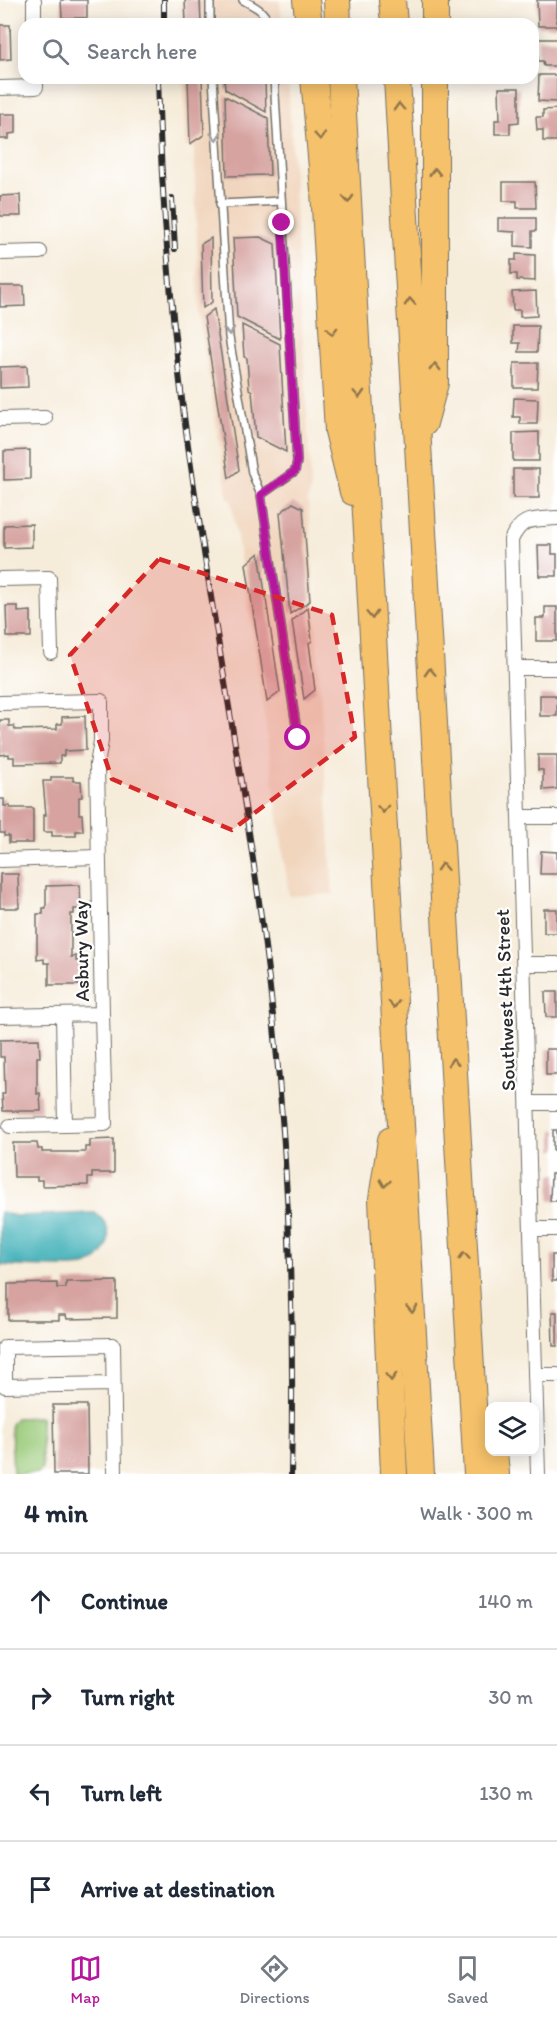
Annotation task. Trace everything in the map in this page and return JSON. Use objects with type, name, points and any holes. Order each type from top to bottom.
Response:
[{"type":"highway","points":[[306,0],[308,18]]},
{"type":"highway","points":[[336,0],[338,18]]},
{"type":"highway","points":[[392,0],[394,18]]},
{"type":"highway","points":[[435,0],[435,18]]},
{"type":"highway","points":[[314,84],[326,222],[338,431],[368,556]]},
{"type":"highway","points":[[341,84],[421,1474]]},
{"type":"highway","points":[[397,84],[477,1474]]},
{"type":"highway","points":[[418,444],[435,383],[435,84]]},
{"type":"highway","points":[[394,1474],[382,1199],[399,1083]]},
{"type":"highway","points":[[467,1315],[487,1402]]},
{"type":"highway","points":[[494,1456],[496,1474]]},
{"type":"street","points":[[34,0],[34,18]]},
{"type":"street","points":[[0,88],[24,84]]},
{"type":"street","points":[[0,253],[40,252]]},
{"type":"street","points":[[0,419],[45,418]]},
{"type":"street","name":"Southwest 4th Street","points":[[538,1474],[511,540],[517,526],[531,520],[557,518]]},
{"type":"street","points":[[0,579],[49,578],[51,652]]},
{"type":"street","points":[[516,668],[557,668]]},
{"type":"street","name":"Asbury Way","points":[[0,703],[101,701],[101,741],[97,765],[102,1014],[0,1016]]},
{"type":"street","points":[[520,817],[557,817]]},
{"type":"street","points":[[0,860],[98,857]]},
{"type":"street","points":[[524,964],[557,964]]},
{"type":"street","points":[[10,1126],[105,1124],[102,1014]]},
{"type":"street","points":[[63,1015],[65,1125]]},
{"type":"street","points":[[528,1103],[557,1103]]},
{"type":"street","points":[[531,1229],[557,1229]]},
{"type":"street","points":[[113,1384],[5,1386],[5,1347],[113,1345],[115,1474]]},
{"type":"street","points":[[535,1375],[557,1375]]},
{"type":"lane","points":[[210,0],[210,18]]},
{"type":"lane","points":[[243,0],[259,8],[266,18]]},
{"type":"lane","points":[[213,84],[229,337],[252,473],[261,495],[298,738]]},
{"type":"lane","points":[[261,495],[295,471],[297,461],[274,84]]},
{"type":"lane","points":[[220,204],[281,201]]},
{"type":"highlighted area","points":[[159,559],[332,615],[355,737],[232,830],[112,779],[70,655]]},
{"type":"shaded area","points":[[181,0],[279,0],[282,18],[182,18]]},
{"type":"shaded area","points":[[184,84],[288,84],[311,486],[308,501],[333,894],[289,896],[255,650],[231,499],[228,499],[199,313],[194,147],[186,147]]},
{"type":"green space","points":[[41,1417],[42,1467],[39,1473],[13,1474],[11,1424],[16,1418]]},
{"type":"water","points":[[0,1212],[16,1216],[95,1213],[102,1219],[107,1229],[107,1245],[98,1258],[88,1265],[46,1267],[0,1265]]},
{"type":"building","points":[[61,0],[87,0],[87,18],[62,18]]},
{"type":"building","points":[[185,0],[200,0],[201,18],[186,18]]},
{"type":"building","points":[[537,0],[557,0],[557,26],[539,26]]},
{"type":"building","points":[[0,25],[10,25],[11,59],[0,60]]},
{"type":"building","points":[[539,39],[557,39],[557,66],[544,66],[543,61],[539,61]]},
{"type":"building","points":[[539,75],[557,75],[557,102],[538,101]]},
{"type":"building","points":[[188,84],[202,84],[204,135],[190,144]]},
{"type":"building","points":[[225,84],[265,84],[266,112],[225,89]]},
{"type":"building","points":[[499,88],[519,88],[519,122],[510,123],[510,134],[495,134],[495,120],[500,120]]},
{"type":"building","points":[[225,96],[268,118],[270,175],[227,176]]},
{"type":"building","points":[[557,109],[557,141],[543,141],[543,130],[537,130],[536,117],[543,117],[543,110]]},
{"type":"building","points":[[0,114],[16,114],[16,133],[9,134],[9,139],[0,139]]},
{"type":"building","points":[[503,182],[535,182],[536,208],[517,208],[517,201],[503,201]]},
{"type":"building","points":[[20,195],[21,216],[0,216],[0,196]]},
{"type":"building","points":[[498,218],[536,218],[536,231],[532,231],[532,247],[515,246],[515,232],[498,231]]},
{"type":"building","points":[[260,237],[275,244],[280,339],[237,317],[233,238]]},
{"type":"building","points":[[211,238],[212,302],[203,308],[201,244]]},
{"type":"building","points":[[516,254],[535,255],[535,281],[517,280],[517,274],[511,274],[511,260],[516,260]]},
{"type":"building","points":[[0,286],[24,286],[25,306],[0,307]]},
{"type":"building","points":[[536,291],[537,316],[520,317],[520,310],[513,310],[512,292]]},
{"type":"building","points":[[214,309],[239,470],[229,478],[204,317]]},
{"type":"building","points":[[242,325],[280,344],[286,452],[256,437],[252,391],[249,389],[247,358],[244,357]]},
{"type":"building","points":[[513,326],[538,326],[537,352],[519,352],[520,343],[513,343]]},
{"type":"building","points":[[514,363],[538,363],[537,388],[514,388]]},
{"type":"building","points":[[27,366],[28,387],[0,388],[0,367]]},
{"type":"building","points":[[514,398],[538,399],[537,424],[520,424],[520,417],[513,417]]},
{"type":"building","points":[[539,432],[539,461],[513,461],[513,433]]},
{"type":"building","points":[[30,450],[30,479],[4,480],[4,451]]},
{"type":"building","points":[[513,469],[539,469],[539,498],[513,498]]},
{"type":"building","points":[[293,503],[303,508],[310,601],[290,614],[280,513]]},
{"type":"building","points":[[32,524],[32,547],[4,548],[4,525]]},
{"type":"building","points":[[538,545],[552,545],[552,554],[557,554],[557,576],[539,576]]},
{"type":"building","points":[[259,553],[280,692],[267,702],[246,564]]},
{"type":"building","points":[[6,606],[18,606],[18,612],[31,611],[31,637],[7,637]]},
{"type":"building","points":[[308,607],[312,641],[309,643],[315,690],[304,699],[292,621]]},
{"type":"building","points":[[545,607],[557,607],[557,641],[536,641],[536,618],[545,618]]},
{"type":"building","points":[[540,695],[557,697],[557,716],[540,716]]},
{"type":"building","points":[[85,716],[86,750],[64,751],[64,756],[60,756],[60,763],[14,764],[14,757],[9,757],[9,754],[0,755],[0,720],[9,720],[9,726],[14,726],[15,730],[57,729],[57,724],[62,724],[62,717]]},
{"type":"building","points":[[538,755],[557,755],[557,789],[543,790],[543,770],[538,770]]},
{"type":"building","points":[[51,777],[73,777],[73,781],[81,781],[82,797],[79,797],[79,814],[82,814],[83,831],[76,831],[76,836],[52,836],[52,832],[44,832],[44,815],[46,815],[43,781],[51,781]]},
{"type":"building","points":[[0,799],[4,799],[4,806],[10,806],[10,808],[33,808],[33,843],[9,843],[9,836],[0,833]]},
{"type":"building","points":[[541,851],[557,852],[557,874],[540,874]]},
{"type":"building","points":[[0,874],[18,874],[19,908],[0,908]]},
{"type":"building","points":[[80,885],[81,909],[74,909],[74,914],[71,914],[71,957],[76,956],[76,961],[83,961],[83,985],[49,985],[49,963],[44,963],[44,959],[37,960],[37,914],[43,914],[43,908],[46,908],[46,886]]},
{"type":"building","points":[[544,909],[557,909],[557,933],[544,933]]},
{"type":"building","points":[[545,992],[557,992],[557,1017],[546,1017]]},
{"type":"building","points":[[39,1039],[37,1094],[40,1093],[41,1111],[3,1111],[4,1057],[0,1057],[0,1040]]},
{"type":"building","points":[[546,1049],[557,1049],[557,1075],[546,1075]]},
{"type":"building","points":[[553,1130],[557,1130],[557,1150],[553,1150]]},
{"type":"building","points":[[114,1139],[114,1173],[92,1173],[92,1178],[88,1178],[88,1185],[42,1186],[42,1180],[37,1180],[37,1177],[14,1177],[13,1143],[37,1143],[38,1149],[42,1149],[42,1152],[85,1152],[85,1147],[90,1147],[90,1140]]},
{"type":"building","points":[[551,1174],[557,1174],[557,1201],[550,1201]]},
{"type":"building","points":[[552,1255],[557,1255],[557,1281],[552,1281]]},
{"type":"building","points":[[117,1281],[117,1318],[67,1319],[66,1315],[59,1315],[59,1320],[8,1320],[8,1284],[57,1283],[57,1288],[66,1288],[66,1282]]},
{"type":"building","points":[[552,1312],[557,1312],[557,1346],[553,1346]]},
{"type":"building","points":[[53,1405],[87,1405],[88,1474],[54,1474]]},
{"type":"railway","points":[[164,0],[164,18]]},
{"type":"railway","points":[[158,84],[167,247],[184,416],[251,844],[276,1048],[289,1231],[292,1352],[291,1474]]},
{"type":"railway","points":[[172,198],[175,249]]},
{"type":"route","points":[[282,223],[297,461],[295,471],[261,495],[298,738]]}]
